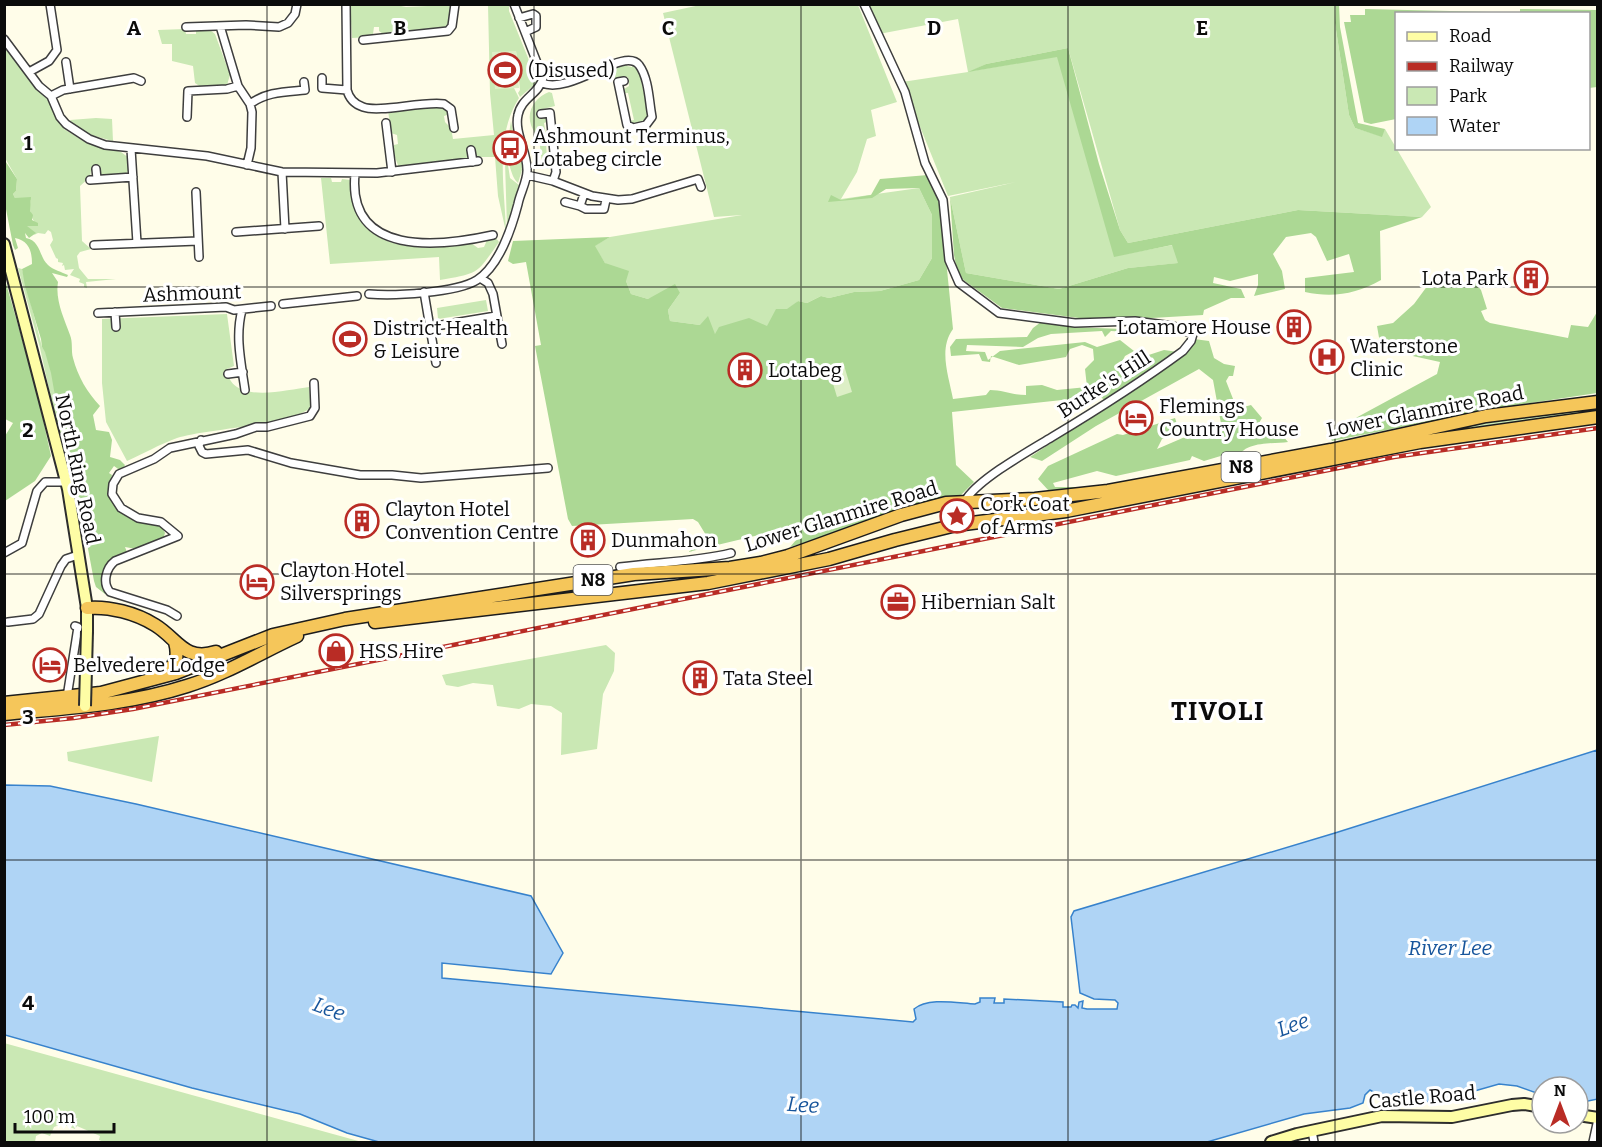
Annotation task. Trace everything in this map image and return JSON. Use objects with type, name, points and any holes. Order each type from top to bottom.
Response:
[{"type":"highway","name":"Lower Glanmire Road","points":[[4,703],[101,693],[176,673],[273,635],[345,619],[685,565],[730,568],[761,563],[788,556],[902,515],[946,503],[1035,499],[1108,491],[1321,452],[1486,416],[1598,402]]},
{"type":"highway","name":"Lower Glanmire Road","points":[[101,693],[111,693],[177,678],[257,646],[297,636],[379,621],[708,583],[829,559],[956,525],[1066,511],[1420,442],[1598,417]]},
{"type":"highway","name":"N8","points":[[87,608],[100,607],[144,619],[196,655],[209,654],[273,635]]},
{"type":"highway","points":[[4,714],[85,706],[151,696],[188,686],[236,668],[297,636]]},
{"type":"highway","points":[[150,680],[173,666],[177,651],[175,642]]},
{"type":"main road","name":"North Ring Road","points":[[4,244],[66,482],[87,608],[85,706]]},
{"type":"main road","name":"Castle Road","points":[[1271,1143],[1312,1131],[1386,1116],[1452,1117],[1512,1105],[1530,1105]]},
{"type":"street","points":[[29,72],[49,61],[57,50],[50,4]]},
{"type":"street","points":[[186,27],[279,27],[288,23],[295,14],[297,4]]},
{"type":"street","points":[[346,4],[347,90],[352,100],[364,108],[422,103],[444,104],[451,110],[450,122]]},
{"type":"street","points":[[363,40],[448,31],[452,26],[455,4]]},
{"type":"street","points":[[369,294],[424,292],[466,285],[480,278],[495,258],[510,230],[528,167],[517,116],[525,99],[539,88],[543,78],[514,4]]},
{"type":"street","name":"Burke's Hill","points":[[864,4],[905,92],[925,163],[943,200],[949,260],[959,283],[999,313],[1075,323],[1135,321],[1173,326],[1193,334],[1188,346],[1169,362],[977,486],[967,501]]},
{"type":"street","points":[[519,18],[533,14],[536,16],[536,27],[525,32]]},
{"type":"street","points":[[220,26],[238,86],[250,104],[252,112],[251,148],[247,165]]},
{"type":"street","points":[[376,27],[377,38]]},
{"type":"street","points":[[4,39],[39,86],[51,96],[60,117],[75,132],[105,145],[207,156],[282,172],[355,174],[393,172],[475,161],[471,150]]},
{"type":"street","points":[[542,83],[548,86],[561,85],[579,80],[625,60],[634,61],[640,66],[645,77],[652,117],[646,125],[633,128],[627,125],[618,82],[624,81]]},
{"type":"street","points":[[66,62],[70,89]]},
{"type":"street","points":[[51,96],[70,89],[134,78],[141,81]]},
{"type":"street","points":[[322,78],[322,88],[347,90]]},
{"type":"street","points":[[250,104],[270,93],[305,90],[304,82]]},
{"type":"street","points":[[187,117],[188,91],[227,89],[238,86]]},
{"type":"street","points":[[541,114],[550,113],[555,172],[553,181]]},
{"type":"street","points":[[386,123],[393,172]]},
{"type":"street","points":[[388,139],[398,138]]},
{"type":"street","points":[[131,149],[138,243]]},
{"type":"street","points":[[96,169],[93,180],[133,177]]},
{"type":"street","points":[[282,172],[285,229]]},
{"type":"street","points":[[355,174],[356,200],[364,220],[386,235],[416,244],[479,242],[493,235]]},
{"type":"street","points":[[527,175],[553,181],[606,200],[632,199],[698,179],[701,187]]},
{"type":"street","points":[[196,192],[194,214],[199,257]]},
{"type":"street","points":[[580,206],[584,194]]},
{"type":"street","points":[[566,202],[586,209],[604,209],[606,200]]},
{"type":"street","points":[[236,232],[319,226]]},
{"type":"street","points":[[94,245],[198,241]]},
{"type":"street","points":[[480,278],[491,288],[502,344]]},
{"type":"street","points":[[424,292],[436,363]]},
{"type":"street","points":[[283,304],[357,296]]},
{"type":"street","name":"Ashmount","points":[[98,313],[226,307],[234,310],[270,306]]},
{"type":"street","points":[[242,309],[238,325],[238,340],[245,390]]},
{"type":"street","name":"Ashmount","points":[[115,312],[116,327]]},
{"type":"street","points":[[430,327],[496,316]]},
{"type":"street","points":[[228,374],[243,372]]},
{"type":"street","points":[[177,616],[167,610],[110,592],[107,588],[106,576],[111,564],[115,561],[178,536],[161,522],[138,518],[121,508],[112,494],[113,484],[119,474],[154,459],[170,448],[256,428],[267,428],[310,416],[315,408],[314,383]]},
{"type":"street","points":[[201,440],[199,446],[206,454],[248,450],[291,463],[360,475],[421,478],[548,468]]},
{"type":"street","points":[[4,553],[22,543],[37,491],[45,482],[66,482]]},
{"type":"street","points":[[620,567],[685,565],[691,558],[711,558],[731,553]]},
{"type":"street","points":[[9,622],[33,619],[39,614],[45,606],[61,566],[66,559],[78,555]]},
{"type":"street","points":[[67,698],[78,627],[75,626]]},
{"type":"street","points":[[1593,1143],[1598,1118]]},
{"type":"street","points":[[1312,1131],[1314,1143]]},
{"type":"green space","points":[[391,4],[406,7],[449,5],[452,9],[450,25],[442,30],[383,34],[379,31],[379,27],[374,27],[373,34],[369,37],[352,38],[350,5]]},
{"type":"green space","points":[[705,4],[858,5],[897,102],[871,110],[876,136],[867,139],[857,172],[841,199],[919,188],[932,215],[932,258],[919,280],[880,291],[854,292],[829,298],[821,296],[807,303],[798,301],[767,327],[715,334],[700,325],[670,321],[668,310],[680,293],[648,299],[631,294],[626,281],[605,263],[594,246],[610,237],[742,215],[714,217],[663,13]]},
{"type":"green space","points":[[488,5],[509,5],[509,11],[537,80],[520,97],[516,51],[495,88],[514,88],[519,98],[506,129],[504,146],[503,181],[506,232],[498,196],[495,157],[478,157],[473,152],[468,152],[464,161],[399,168],[392,149],[398,144],[397,135],[391,133],[388,110],[428,106],[443,107],[448,110],[447,115],[444,116],[445,122],[451,128],[453,139],[494,135],[490,93]]},
{"type":"green space","points":[[868,5],[1336,5],[1335,23],[1349,115],[1355,128],[1381,136],[1385,129],[1395,150],[1397,150],[1431,207],[1422,217],[1298,210],[1128,243],[1120,230],[1068,48],[986,64],[972,71],[1058,56],[1115,256],[1173,245],[1179,263],[1128,268],[1059,289],[966,273],[950,197],[1016,182],[948,196],[902,82],[968,72],[958,19],[879,34]]},
{"type":"green space","points":[[1336,5],[1339,5],[1340,27],[1358,123],[1385,129],[1382,137],[1355,128],[1349,115],[1335,23]]},
{"type":"green space","points":[[1365,9],[1492,12],[1395,12],[1395,119],[1371,124],[1364,122],[1344,22],[1351,22],[1350,15],[1365,15]]},
{"type":"green space","points":[[1520,9],[1597,10],[1597,87],[1590,88],[1590,12],[1520,12]]},
{"type":"green space","points":[[185,29],[186,34],[196,34],[196,30],[204,29],[215,34],[230,75],[227,85],[201,87],[195,83],[193,66],[172,61],[172,44],[162,44],[158,30]]},
{"type":"green space","points":[[4,45],[50,102],[64,129],[85,142],[121,152],[129,158],[129,168],[126,174],[100,176],[97,171],[91,171],[90,177],[80,186],[82,241],[91,249],[80,252],[77,256],[79,268],[88,279],[116,279],[86,282],[87,288],[84,287],[84,284],[79,282],[80,279],[70,275],[74,269],[65,270],[63,263],[58,262],[50,245],[53,240],[51,232],[48,230],[45,234],[34,235],[35,233],[26,226],[38,226],[31,214],[31,200],[15,198],[13,194],[16,191],[17,179],[5,158]]},
{"type":"green space","points":[[1068,48],[1099,164],[1120,230],[1128,243],[1298,210],[1422,217],[1380,231],[1381,280],[1363,289],[1344,294],[1325,295],[1305,292],[1305,278],[1354,272],[1349,254],[1327,261],[1316,237],[1311,233],[1286,237],[1273,254],[1282,271],[1285,289],[1254,296],[1258,285],[1258,274],[1230,281],[1214,277],[1213,283],[1241,289],[1245,298],[1231,298],[1204,310],[1203,315],[1079,318],[1002,308],[958,276],[954,255],[950,197],[966,273],[1059,289],[1128,268],[1178,263],[1172,245],[1114,257],[1057,57],[968,72],[986,64]]},
{"type":"green space","name":"(Disused)","points":[[516,51],[519,88],[495,89],[492,52]]},
{"type":"green space","points":[[627,64],[639,71],[649,116],[646,122],[634,125],[629,121],[634,120],[628,93],[624,93],[624,89],[629,86],[628,77],[615,79],[610,69]]},
{"type":"green space","points":[[549,92],[552,93],[555,106],[539,110],[541,118],[549,121],[544,123],[546,134],[551,134],[551,141],[546,142],[547,159],[550,159],[551,169],[547,169],[531,125],[530,114],[536,101]]},
{"type":"green space","points":[[112,119],[113,141],[84,131],[70,120]]},
{"type":"green space","points":[[511,121],[514,136],[510,148],[513,156],[522,163],[518,183],[505,159]]},
{"type":"green space","points":[[4,159],[17,179],[16,191],[13,194],[15,198],[31,197],[32,220],[38,223],[38,226],[27,226],[36,233],[29,238],[25,233],[26,238],[34,242],[48,265],[68,275],[67,277],[52,273],[58,282],[59,302],[71,338],[75,365],[84,384],[100,406],[93,415],[96,430],[109,432],[112,440],[110,457],[120,460],[125,465],[121,471],[114,466],[109,473],[112,475],[109,487],[110,497],[120,510],[136,518],[161,525],[165,533],[163,539],[136,549],[125,547],[127,552],[111,560],[104,579],[105,594],[96,587],[94,581],[76,484],[58,413],[51,373],[25,286],[22,269],[32,264],[30,251],[27,244],[20,239],[15,238],[18,248],[15,250],[13,245],[5,204]]},
{"type":"green space","points":[[505,162],[508,165],[510,178],[519,185],[507,228]]},
{"type":"green space","points":[[928,175],[940,200],[953,329],[945,354],[953,399],[986,395],[990,390],[1026,395],[1026,386],[1042,385],[1057,390],[1087,387],[1085,369],[1094,360],[1093,349],[1082,345],[1070,349],[1066,357],[1019,365],[993,357],[1000,351],[1085,342],[1097,347],[1120,340],[1134,351],[1125,356],[1121,364],[1164,350],[1178,352],[1106,401],[1099,396],[952,412],[956,465],[974,482],[961,495],[790,547],[797,539],[797,526],[688,552],[709,540],[698,522],[693,519],[572,526],[568,519],[535,346],[541,345],[526,262],[513,264],[508,261],[513,241],[610,237],[595,246],[605,263],[629,271],[626,281],[631,294],[648,299],[675,284],[680,293],[668,310],[670,321],[700,325],[708,316],[715,334],[719,327],[749,318],[767,326],[776,309],[787,309],[798,301],[807,303],[821,296],[829,298],[854,292],[880,291],[919,280],[932,258],[932,215],[919,188],[886,189],[872,198],[828,202],[831,195],[841,200],[871,195],[880,179]]},
{"type":"green space","points":[[321,178],[331,178],[332,182],[341,182],[342,179],[350,180],[353,203],[358,216],[367,228],[379,237],[394,243],[426,248],[471,243],[478,248],[484,247],[487,240],[496,238],[499,242],[476,271],[440,280],[439,257],[330,264]]},
{"type":"green space","points":[[18,268],[22,269],[42,347],[49,361],[58,415],[70,465],[54,412],[40,348]]},
{"type":"green space","points":[[4,276],[37,392],[51,456],[35,481],[5,501],[5,436],[13,423],[5,419]]},
{"type":"green space","points":[[1475,283],[1481,290],[1487,309],[1481,311],[1485,320],[1490,323],[1568,338],[1571,325],[1588,327],[1597,312],[1597,393],[1497,408],[1332,441],[1339,427],[1437,374],[1440,362],[1381,349],[1377,326],[1393,323],[1414,304],[1428,285]]},
{"type":"green space","points":[[486,300],[488,311],[438,319],[437,308]]},
{"type":"green space","points":[[227,314],[234,366],[227,369],[230,380],[238,387],[260,393],[309,387],[311,407],[301,413],[268,423],[177,438],[127,461],[106,422],[102,383],[102,319]]},
{"type":"green space","points":[[1041,322],[1071,327],[1174,331],[1163,334],[1111,331],[1105,337],[1102,331],[1051,334],[1038,338],[1023,347],[967,345],[966,351],[985,352],[988,360],[991,358],[990,362],[982,361],[979,354],[951,356],[950,347],[956,339],[1027,337]]},
{"type":"green space","points":[[1194,339],[1209,341],[1214,358],[1224,364],[1235,366],[1233,376],[1229,376],[1226,381],[1237,409],[1251,405],[1262,418],[1256,428],[1283,436],[1288,442],[1251,446],[1240,454],[1238,460],[1231,461],[1224,455],[1204,461],[1192,456],[1190,460],[1116,476],[1097,471],[1053,483],[1055,487],[1079,487],[1080,490],[1049,491],[1038,479],[1048,466],[1117,434],[1123,435],[1175,418],[1180,433],[1162,439],[1157,449],[1185,437],[1218,433],[1222,429],[1213,380],[1199,369],[1096,426],[1042,461],[1030,457],[1185,354]]},
{"type":"green space","points":[[843,362],[852,392],[837,397],[828,367]]},
{"type":"green space","points":[[1597,408],[1597,414],[1273,465],[1479,424]]},
{"type":"green space","points":[[606,645],[615,653],[614,671],[603,694],[597,749],[561,755],[562,713],[551,706],[531,704],[519,709],[497,706],[493,685],[473,683],[458,687],[446,685],[442,675]]},
{"type":"green space","points":[[159,736],[152,782],[68,761],[67,752]]},
{"type":"green space","points":[[4,1043],[362,1142],[104,1142],[99,1140],[100,1136],[77,1126],[75,1129],[62,1124],[54,1127],[50,1136],[42,1133],[36,1136],[35,1142],[5,1142]]},
{"type":"water","name":"River Lee","points":[[1597,750],[1598,1099],[1590,1101],[1590,1075],[1530,1075],[1530,1091],[1517,1086],[1499,1084],[1436,1102],[1407,1101],[1399,1093],[1387,1100],[1370,1090],[1365,1095],[1363,1103],[1350,1108],[1304,1114],[1207,1142],[379,1142],[347,1133],[300,1114],[192,1088],[5,1035],[5,785],[50,786],[136,804],[531,896],[563,953],[551,974],[442,963],[442,978],[913,1022],[916,1019],[914,1009],[920,1005],[935,1002],[975,1004],[980,1002],[980,998],[995,998],[994,1003],[1004,1003],[1004,999],[1063,1002],[1063,1007],[1075,1005],[1078,1008],[1079,1002],[1083,1001],[1082,1008],[1117,1009],[1118,1003],[1115,1000],[1094,999],[1080,993],[1071,917],[1074,911],[1335,833]]},
{"type":"railway","points":[[4,725],[133,709],[1394,457],[1598,428]]},
{"type":"place","name":"(Disused)","points":[[505,70]]},
{"type":"place","name":"Ashmount Terminus, Lotabeg circle","points":[[510,148]]},
{"type":"place","name":"Lota Park","points":[[1531,278]]},
{"type":"place","name":"Lotamore House","points":[[1294,327]]},
{"type":"place","name":"District Health & Leisure","points":[[350,339]]},
{"type":"place","name":"Waterstone Clinic","points":[[1327,357]]},
{"type":"place","name":"Lotabeg","points":[[745,370]]},
{"type":"place","name":"Flemings Country House","points":[[1136,418]]},
{"type":"place","name":"Cork Coat of Arms","points":[[957,516]]},
{"type":"place","name":"Clayton Hotel Convention Centre","points":[[362,521]]},
{"type":"place","name":"Dunmahon","points":[[588,540]]},
{"type":"place","name":"Clayton Hotel Silversprings","points":[[257,582]]},
{"type":"place","name":"Hibernian Salt","points":[[898,602]]},
{"type":"place","name":"HSS Hire","points":[[336,651]]},
{"type":"place","name":"Belvedere Lodge","points":[[50,665]]},
{"type":"place","name":"Tata Steel","points":[[700,678]]},
{"type":"district","name":"TIVOLI","points":[[1218,711]]},
{"type":"water label","name":"Lee","points":[[329,1009]]},
{"type":"water label","name":"Lee","points":[[1293,1025]]},
{"type":"water label","name":"Lee","points":[[803,1105]]}]
